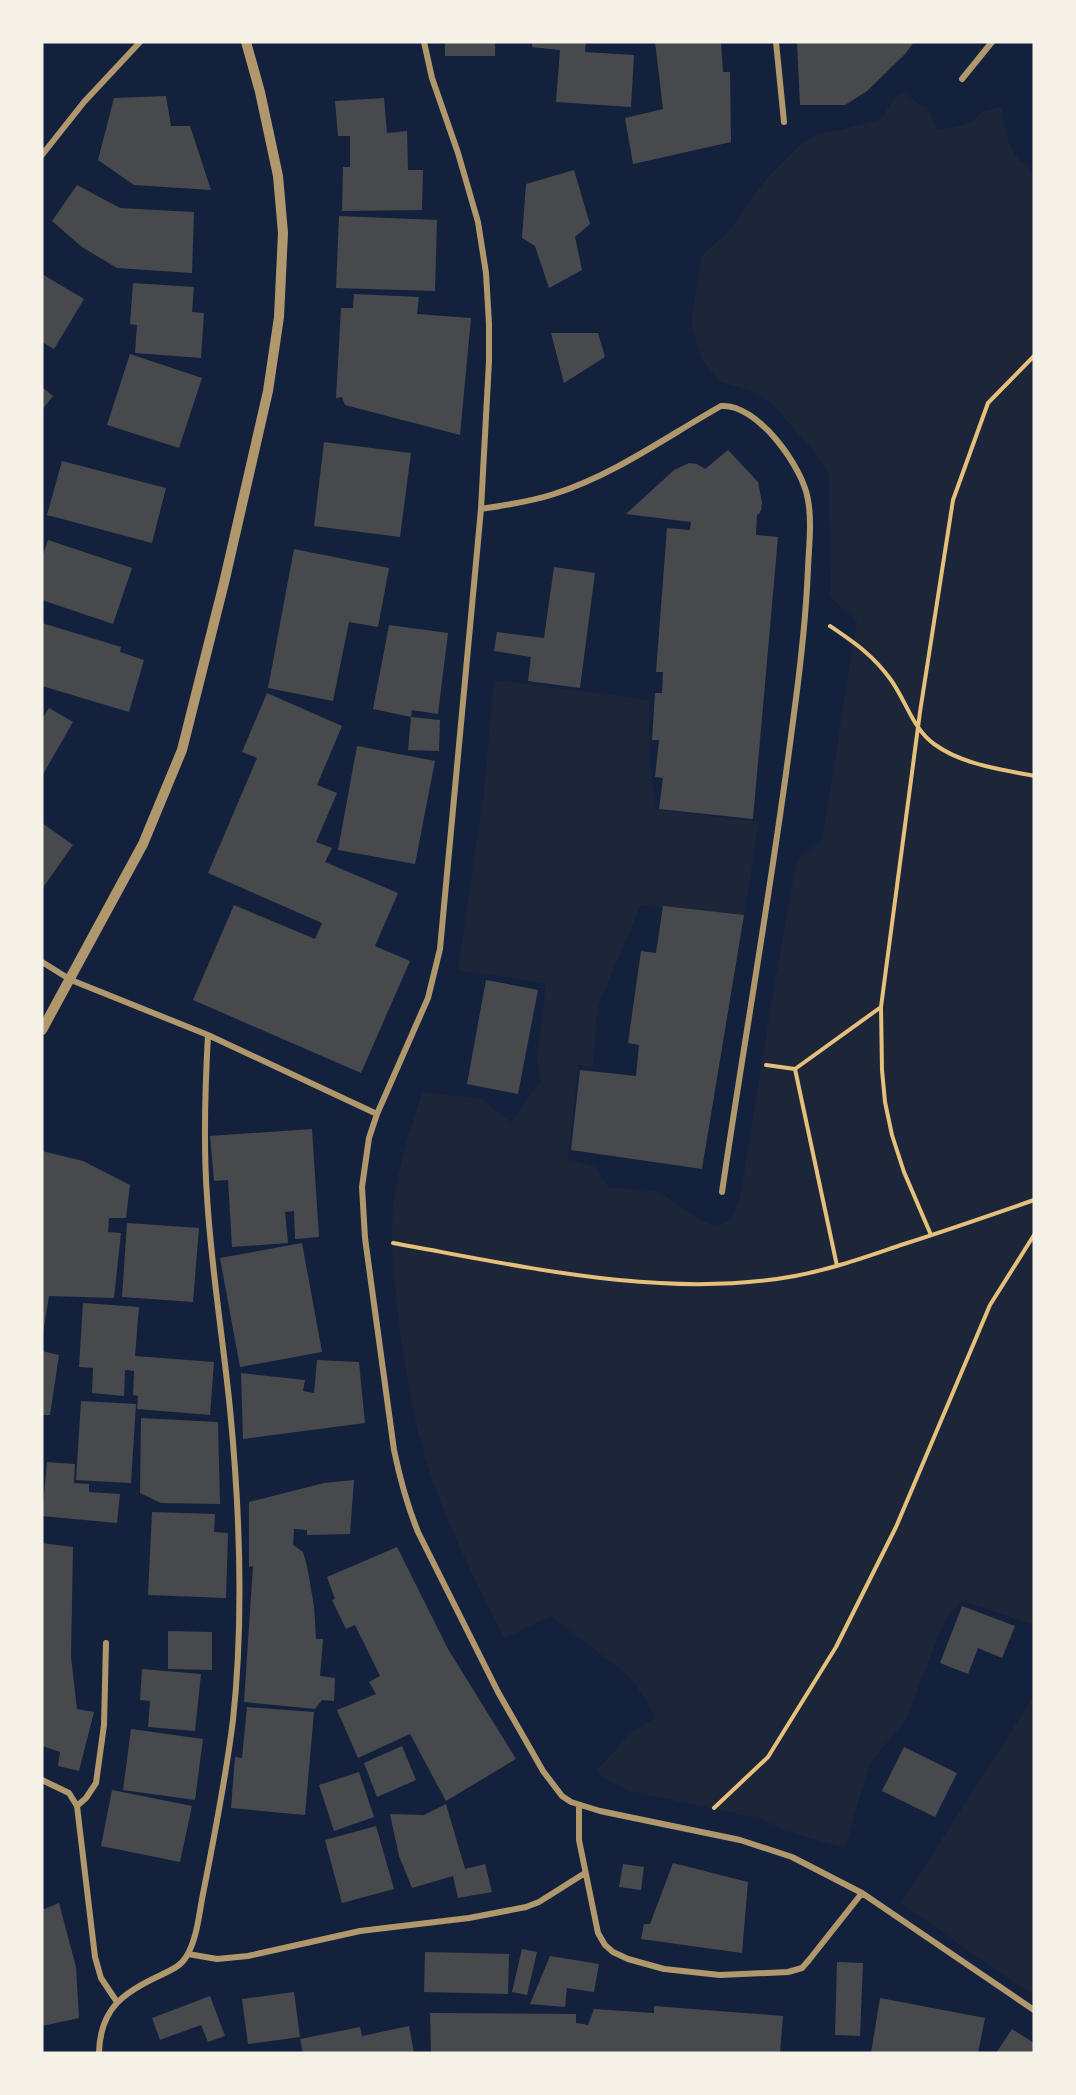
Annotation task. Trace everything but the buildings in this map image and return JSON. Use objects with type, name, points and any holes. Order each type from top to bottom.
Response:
[{"type":"street","points":[[42,155],[84,102],[140,42]]},
{"type":"street","points":[[42,1030],[143,844],[182,750],[224,583],[267,391],[279,317],[283,233],[278,176],[272,145],[246,42]]},
{"type":"street","points":[[424,42],[432,78],[475,208],[486,273],[489,361],[481,509],[440,949],[428,998],[377,1114],[366,1152],[362,1178],[365,1238],[394,1450],[408,1507],[418,1532],[498,1692],[556,1790],[571,1802],[579,1805],[770,1849],[792,1857],[862,1893],[1034,2010]]},
{"type":"street","points":[[776,42],[784,122]]},
{"type":"street","points":[[962,80],[992,42]]},
{"type":"street","points":[[481,509],[556,494],[645,452],[721,406],[738,408],[765,429],[788,453],[805,484],[810,514],[806,610],[787,768],[722,1192]]},
{"type":"street","points":[[42,962],[71,980],[208,1035],[377,1114]]},
{"type":"street","points":[[99,2053],[102,2029],[117,2002],[135,1987],[176,1968],[188,1954],[196,1930],[233,1721],[239,1624],[236,1486],[207,1196],[205,1108],[208,1035]]},
{"type":"street","points":[[77,1806],[87,1798],[96,1783],[104,1725],[106,1643]]},
{"type":"street","points":[[42,1780],[69,1793],[77,1806],[95,1957],[101,1978],[117,2002]]},
{"type":"street","points":[[579,1805],[578,1830],[598,1933],[609,1949],[619,1955],[651,1966],[693,1974],[749,1975],[796,1971],[809,1960],[862,1893]]},
{"type":"street","points":[[188,1954],[217,1959],[248,1956],[360,1931],[469,1918],[526,1907],[539,1902],[585,1873]]},
{"type":"path","points":[[932,1235],[904,1172],[892,1135],[885,1102],[882,1070],[881,1007],[918,729],[953,500],[988,404],[1034,356]]},
{"type":"path","points":[[806,610],[867,651],[892,681],[918,729],[932,743],[948,753],[992,768],[1034,776]]},
{"type":"path","points":[[741,1060],[795,1069],[881,1007]]},
{"type":"path","points":[[795,1069],[837,1266]]},
{"type":"path","points":[[365,1238],[591,1276],[659,1283],[760,1280],[794,1276],[837,1266],[1034,1200]]},
{"type":"path","points":[[692,1830],[768,1757],[836,1647],[896,1527],[990,1305],[1034,1235]]},
{"type":"shaded area","points":[[904,93],[928,108],[936,129],[962,126],[982,112],[1001,107],[1011,148],[1017,157],[1028,166],[1034,179],[1034,1625],[963,1601],[945,1619],[905,1722],[870,1762],[845,1848],[785,1831],[762,1819],[630,1791],[612,1783],[596,1771],[630,1734],[655,1718],[630,1677],[551,1616],[504,1638],[446,1515],[419,1434],[398,1316],[392,1224],[401,1166],[422,1092],[482,1099],[511,1122],[541,1081],[537,1060],[546,983],[458,970],[484,792],[494,680],[649,700],[649,761],[656,810],[759,822],[744,915],[641,905],[601,999],[597,1016],[593,1067],[578,1065],[568,1159],[595,1167],[608,1187],[660,1192],[700,1220],[718,1227],[731,1219],[740,1199],[776,974],[797,860],[822,840],[857,621],[830,597],[829,474],[815,453],[774,406],[756,392],[720,382],[702,359],[691,325],[696,289],[702,255],[728,232],[766,179],[799,146],[818,134],[881,119],[896,96]]},
{"type":"shaded area","points":[[1034,1696],[1034,1993],[1016,1984],[901,1903]]}]
